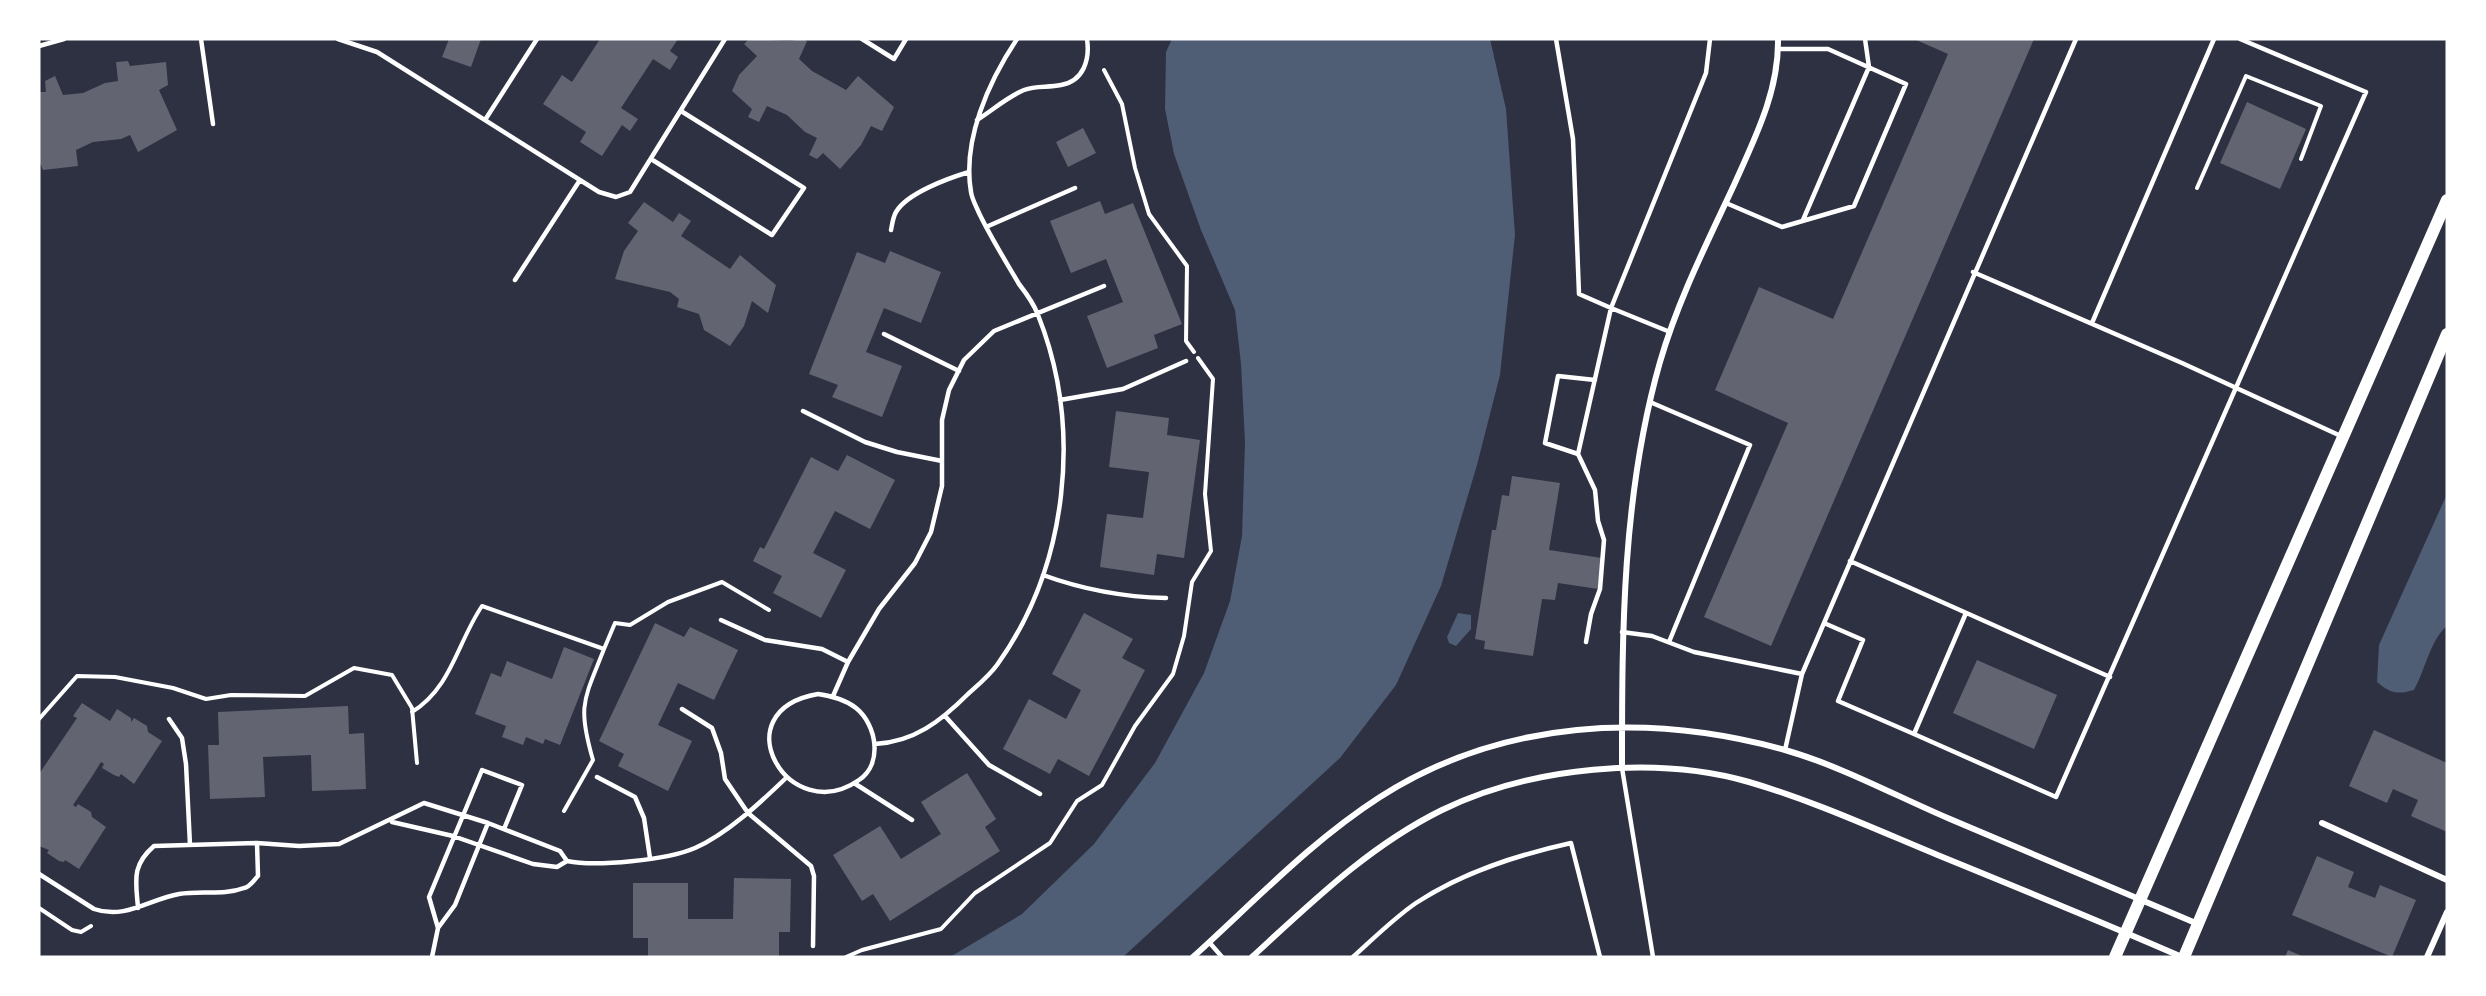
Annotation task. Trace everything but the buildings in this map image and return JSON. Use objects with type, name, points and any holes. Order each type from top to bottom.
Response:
[{"type":"main road","points":[[2115,957],[2447,200]]},
{"type":"main road","points":[[2183,957],[2447,334]]},
{"type":"street","points":[[1622,768],[1622,632],[1631,503],[1650,402],[1677,309],[1726,203],[1770,98],[1779,65],[1778,39]]},
{"type":"street","points":[[1193,957],[1310,848],[1381,797],[1416,777],[1452,760],[1492,746],[1538,736],[1622,727],[1655,726],[1693,731],[1785,750],[2198,924]]},
{"type":"street","points":[[1252,957],[1354,865],[1402,832],[1442,810],[1472,796],[1537,778],[1622,768],[1707,772],[1747,782],[1811,803],[2183,957]]},
{"type":"street","points":[[2322,823],[2447,880]]},
{"type":"street","points":[[2427,957],[2447,912]]},
{"type":"lane","points":[[39,46],[64,39]]},
{"type":"lane","points":[[201,39],[213,124]]},
{"type":"lane","points":[[338,39],[376,52],[599,192],[615,196],[630,192],[725,39]]},
{"type":"lane","points":[[484,120],[537,39]]},
{"type":"lane","points":[[862,39],[894,59],[906,39]]},
{"type":"lane","points":[[875,744],[897,743],[922,732],[945,716],[996,666],[1034,603],[1051,554],[1060,506],[1063,454],[1060,400],[1038,313],[986,227],[971,194],[969,172],[977,120],[1005,57],[1017,39]]},
{"type":"lane","points":[[977,120],[1020,92],[1044,86],[1061,85],[1076,78],[1089,60],[1087,39]]},
{"type":"lane","points":[[1556,39],[1573,139],[1579,294],[1670,332]]},
{"type":"lane","points":[[1586,642],[1591,614],[1600,589],[1604,540],[1598,522],[1595,490],[1578,454],[1611,308],[1706,73],[1710,39]]},
{"type":"lane","points":[[1803,220],[1869,67],[1865,39]]},
{"type":"lane","points":[[1785,750],[1802,674],[1973,272],[2076,39]]},
{"type":"lane","points":[[2092,323],[2214,39]]},
{"type":"lane","points":[[1824,623],[1863,640],[1838,701],[2056,797],[2366,93],[2240,39]]},
{"type":"lane","points":[[1726,203],[1782,227],[1854,206],[1906,84],[1828,49],[1779,50]]},
{"type":"lane","points":[[651,159],[772,235],[804,188],[681,111]]},
{"type":"lane","points":[[891,230],[896,211],[914,197],[938,181],[969,172]]},
{"type":"lane","points":[[515,280],[580,180]]},
{"type":"lane","points":[[986,227],[1075,188]]},
{"type":"lane","points":[[1973,272],[2092,323],[2343,437]]},
{"type":"lane","points":[[833,696],[848,662],[879,609],[915,563],[931,532],[942,486],[942,420],[949,390],[964,360],[994,331],[1104,286]]},
{"type":"lane","points":[[884,334],[959,371]]},
{"type":"lane","points":[[1060,400],[1123,389],[1186,361]]},
{"type":"lane","points":[[1578,454],[1545,443],[1558,376],[1594,380]]},
{"type":"lane","points":[[1650,402],[1750,445],[1669,642]]},
{"type":"lane","points":[[803,411],[865,442],[897,452],[942,461]]},
{"type":"lane","points":[[1850,561],[2110,677]]},
{"type":"lane","points":[[1043,575],[1071,586],[1125,597],[1166,598]]},
{"type":"lane","points":[[1914,734],[1966,613]]},
{"type":"lane","points":[[721,620],[765,639],[822,649],[848,662]]},
{"type":"lane","points":[[1622,632],[1652,636],[1694,651],[1802,674]]},
{"type":"lane","points":[[818,694],[833,696],[857,709],[870,725],[875,744],[872,762],[862,778],[845,789],[825,793],[804,789],[786,778],[774,762],[768,743],[771,724],[782,708],[798,697],[818,694]]},
{"type":"lane","points":[[682,709],[712,728],[721,753],[725,779],[748,813],[811,866],[814,876],[813,946]]},
{"type":"lane","points":[[945,716],[988,765],[1040,794]]},
{"type":"lane","points":[[169,719],[182,738],[186,764],[189,845]]},
{"type":"lane","points":[[1622,768],[1653,957]]},
{"type":"lane","points":[[438,928],[429,897],[482,770],[522,785],[504,829]]},
{"type":"lane","points":[[597,777],[635,796],[644,818],[650,858]]},
{"type":"lane","points":[[391,821],[453,836],[533,864],[557,867],[567,861],[587,865],[650,858],[694,848],[748,813],[786,778]]},
{"type":"lane","points":[[854,783],[912,820]]},
{"type":"lane","points":[[138,908],[135,874],[141,857],[154,846],[257,843],[299,846],[339,844],[391,821],[424,803],[488,823],[560,851],[567,861]]},
{"type":"lane","points":[[432,957],[438,928],[455,905],[488,823]]},
{"type":"lane","points":[[39,874],[94,909],[104,912],[123,912],[182,893],[217,894],[247,888],[258,876],[257,843]]},
{"type":"lane","points":[[1353,957],[1416,903],[1466,876],[1519,855],[1571,843],[1600,957]]},
{"type":"lane","points":[[1209,942],[1222,957]]},
{"type":"path","points":[[846,957],[862,950],[941,929],[975,893],[1050,843],[1077,801],[1102,785],[1135,726],[1173,674],[1184,636],[1192,582],[1210,551],[1204,494],[1213,379],[1186,341],[1187,266],[1149,214],[1122,104],[1104,70]]},
{"type":"path","points":[[2197,188],[2246,76],[2321,106],[2301,159]]},
{"type":"path","points":[[564,811],[593,760],[583,727],[582,705],[615,623],[630,625],[668,602],[722,582],[769,610]]},
{"type":"path","points":[[412,712],[442,686],[469,624],[482,606],[604,649]]},
{"type":"path","points":[[39,719],[76,676],[115,677],[173,688],[206,699],[231,695],[305,696],[354,668],[392,675],[412,712],[417,764]]},
{"type":"path","points":[[39,908],[72,930],[81,932],[91,926]]},
{"type":"water","points":[[1172,39],[1490,39],[1506,109],[1515,235],[1500,375],[1477,465],[1441,586],[1396,685],[1340,758],[1123,957],[950,957],[1022,914],[1094,844],[1155,763],[1204,673],[1230,601],[1242,536],[1245,442],[1241,364],[1235,310],[1201,230],[1174,154],[1165,109],[1166,52]]},
{"type":"water","points":[[2447,494],[2447,626],[2436,639],[2414,690],[2394,692],[2377,682],[2379,645]]},
{"type":"water","points":[[1458,613],[1471,615],[1471,629],[1456,646],[1449,643],[1447,637]]}]
